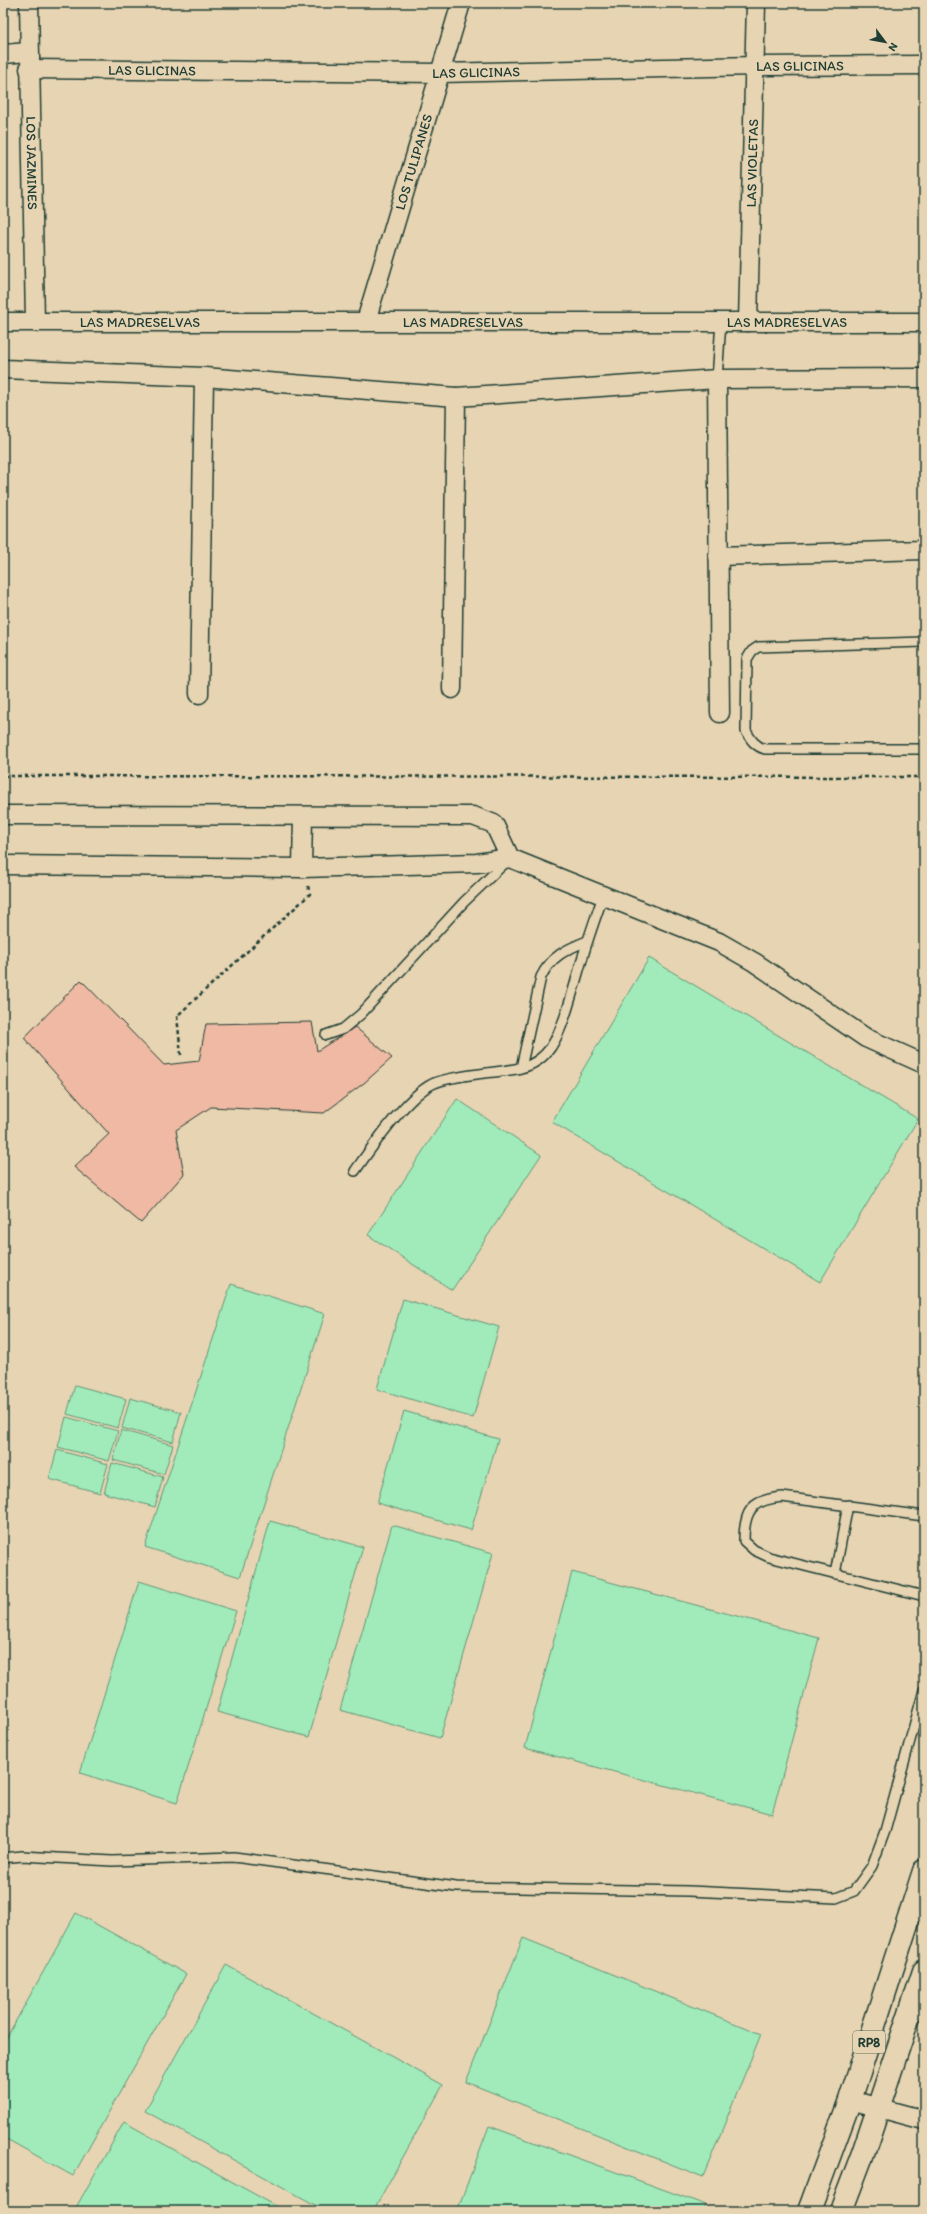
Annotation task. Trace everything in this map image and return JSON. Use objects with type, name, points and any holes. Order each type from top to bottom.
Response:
[{"type":"main road","name":"RP8","points":[[810,2211],[850,2100],[924,1871]]},
{"type":"main road","name":"RP8","points":[[841,2211],[924,1971]]},
{"type":"street","name":"LOS JAZMINES","points":[[29,3],[28,61],[35,322]]},
{"type":"street","name":"LOS TULIPANES","points":[[366,321],[461,3]]},
{"type":"street","name":"LAS VIOLETAS","points":[[748,322],[756,66],[756,3]]},
{"type":"street","name":"LAS GLICINAS","points":[[3,54],[28,61],[441,73],[756,66],[924,65]]},
{"type":"street","name":"LAS MADRESELVAS","points":[[3,322],[924,322]]},
{"type":"street","points":[[3,369],[204,377],[456,397],[717,379],[924,378]]},
{"type":"street","points":[[199,694],[204,377]]},
{"type":"street","points":[[717,379],[720,713]]},
{"type":"street","points":[[452,689],[456,397]]},
{"type":"street","points":[[718,556],[924,550]]},
{"type":"street","points":[[3,816],[473,816],[494,824],[510,858]]},
{"type":"street","points":[[302,868],[303,816]]},
{"type":"street","points":[[3,865],[302,868],[477,863],[510,858],[732,948],[866,1038],[924,1064]]},
{"type":"street","points":[[850,2100],[877,2109],[924,2120]]},
{"type":"lane","points":[[717,379],[721,322]]},
{"type":"lane","points":[[924,642],[758,647],[752,651],[747,659],[746,731],[751,740],[758,747],[765,750],[924,749]]},
{"type":"lane","points":[[326,1035],[343,1029],[361,1014],[464,902],[510,858]]},
{"type":"lane","points":[[355,1171],[375,1142],[404,1109],[430,1086],[454,1078],[528,1067],[544,1056],[553,1042],[571,997],[587,941],[604,896]]},
{"type":"lane","points":[[521,1068],[541,977],[545,968],[564,950],[587,941]]},
{"type":"lane","points":[[924,1516],[782,1497],[766,1499],[750,1509],[744,1522],[744,1541],[754,1550],[769,1557],[924,1596]]},
{"type":"lane","points":[[835,1574],[848,1505]]},
{"type":"lane","points":[[3,1858],[22,1856],[112,1861],[234,1857],[456,1887],[689,1891],[836,1898],[854,1890],[872,1866],[884,1831],[924,1690]]},
{"type":"path","points":[[3,776],[924,777]]},
{"type":"path","points":[[181,1055],[177,1016],[310,894],[302,868]]},
{"type":"green space","points":[[649,958],[918,1119],[820,1282],[552,1122]]},
{"type":"green space","points":[[457,1099],[541,1155],[452,1290],[368,1235]]},
{"type":"green space","points":[[231,1284],[325,1314],[240,1577],[145,1547]]},
{"type":"green space","points":[[403,1299],[499,1327],[473,1418],[377,1389]]},
{"type":"green space","points":[[75,1385],[126,1399],[118,1428],[67,1414]]},
{"type":"green space","points":[[130,1398],[181,1412],[173,1442],[122,1428]]},
{"type":"green space","points":[[404,1411],[498,1439],[471,1530],[377,1503]]},
{"type":"green space","points":[[66,1417],[118,1431],[109,1461],[58,1447]]},
{"type":"green space","points":[[121,1430],[173,1445],[164,1474],[113,1460]]},
{"type":"green space","points":[[57,1450],[108,1464],[100,1493],[49,1479]]},
{"type":"green space","points":[[112,1463],[163,1477],[155,1507],[104,1493]]},
{"type":"green space","points":[[270,1521],[363,1547],[309,1737],[217,1712]]},
{"type":"green space","points":[[392,1525],[493,1553],[440,1738],[340,1710]]},
{"type":"green space","points":[[572,1572],[819,1638],[772,1814],[525,1748]]},
{"type":"green space","points":[[139,1581],[236,1611],[177,1803],[80,1773]]},
{"type":"green space","points":[[76,1913],[186,1974],[73,2176],[3,2137],[3,2044]]},
{"type":"green space","points":[[523,1938],[761,2034],[703,2177],[466,2082]]},
{"type":"green space","points":[[226,1965],[443,2085],[373,2211],[326,2211],[145,2111]]},
{"type":"green space","points":[[124,2122],[285,2211],[74,2211]]},
{"type":"green space","points":[[489,2126],[706,2205],[704,2211],[457,2211]]},
{"type":"building","points":[[81,980],[164,1065],[199,1061],[206,1024],[312,1022],[317,1051],[355,1027],[392,1058],[364,1083],[324,1113],[211,1107],[176,1130],[184,1174],[141,1223],[74,1167],[109,1134],[24,1038]]}]
